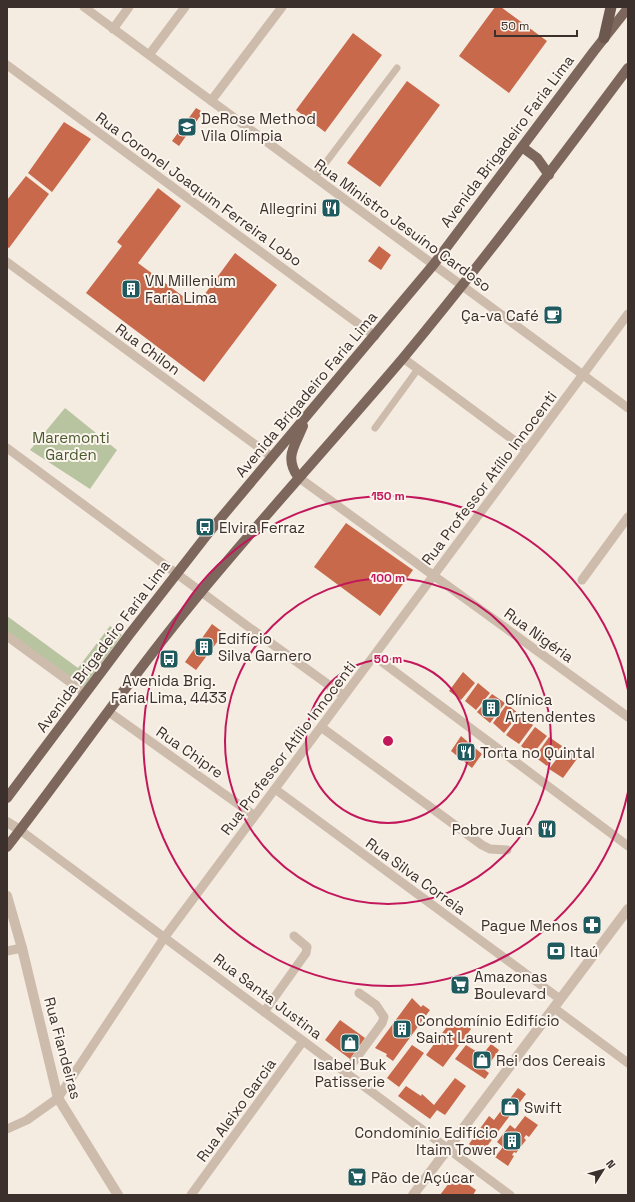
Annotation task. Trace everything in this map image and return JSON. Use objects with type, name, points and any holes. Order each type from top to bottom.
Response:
[{"type":"highway","points":[[604,38],[610,7]]},
{"type":"main road","name":"Avenida Brigadeiro Faria Lima","points":[[7,798],[85,693],[177,574],[272,457],[434,264],[628,8]]},
{"type":"main road","points":[[7,847],[201,592],[298,477],[403,358],[462,286],[549,175],[628,68]]},
{"type":"main road","points":[[522,147],[537,158],[549,175]]},
{"type":"main road","points":[[298,477],[292,467],[291,455],[305,418]]},
{"type":"street","name":"Rua Ministro Jesuíno Cardoso","points":[[84,7],[628,408]]},
{"type":"street","points":[[113,29],[129,7]]},
{"type":"street","points":[[149,55],[185,7]]},
{"type":"street","points":[[211,101],[282,7]]},
{"type":"street","name":"Rua Coronel Joaquim Ferreira Lobo","points":[[7,65],[375,336]]},
{"type":"street","points":[[315,177],[397,68]]},
{"type":"street","name":"Rua Chilon","points":[[7,262],[272,457]]},
{"type":"street","name":"Rua Professor Atílio Innocenti","points":[[7,1129],[32,1117],[58,1098],[164,938],[628,314]]},
{"type":"street","points":[[403,358],[527,450]]},
{"type":"street","points":[[375,428],[418,369]]},
{"type":"street","points":[[7,448],[344,696]]},
{"type":"street","points":[[298,477],[433,576]]},
{"type":"street","points":[[582,580],[628,518]]},
{"type":"street","name":"Rua Nigéria","points":[[433,576],[628,717]]},
{"type":"street","points":[[7,636],[85,693]]},
{"type":"street","points":[[374,656],[628,846]]},
{"type":"street","name":"Rua Chipre","points":[[109,712],[255,816]]},
{"type":"street","points":[[321,727],[482,845],[490,849],[507,850]]},
{"type":"street","name":"Rua Silva Correia","points":[[275,789],[557,1004],[628,1063]]},
{"type":"street","name":"Rua Santa Justina","points":[[7,822],[20,830],[510,1195]]},
{"type":"street","name":"Rua Fiandeiras","points":[[7,896],[22,948],[58,1098],[118,1195]]},
{"type":"street","points":[[413,1195],[628,909]]},
{"type":"street","points":[[264,1012],[306,953],[307,947],[294,936]]},
{"type":"street","points":[[7,951],[22,948]]},
{"type":"street","points":[[346,1072],[382,1023],[384,1017],[376,1005],[359,993]]},
{"type":"street","name":"Rua Aleixo Garcia","points":[[191,1195],[303,1041]]},
{"type":"green space","name":"Maremonti Garden","points":[[65,408],[117,450],[90,489],[30,450]]},
{"type":"green space","points":[[7,616],[78,668],[110,626],[122,635],[84,687],[7,631]]},
{"type":"building","points":[[495,7],[501,7],[547,41],[509,93],[459,56]]},
{"type":"building","points":[[353,33],[382,55],[325,132],[296,110]]},
{"type":"building","points":[[407,81],[440,105],[380,187],[347,163]]},
{"type":"building","name":"DeRose Method Vila Olímpia","points":[[196,108],[203,112],[179,146],[172,141]]},
{"type":"building","points":[[64,122],[91,139],[52,192],[28,173]]},
{"type":"building","points":[[26,176],[49,194],[9,248],[7,247],[7,200]]},
{"type":"building","name":"VN Millenium Faria Lima","points":[[158,188],[181,206],[138,263],[196,306],[235,253],[277,285],[204,382],[86,293],[122,246],[117,242]]},
{"type":"building","points":[[379,246],[391,255],[381,270],[368,261]]},
{"type":"building","points":[[346,523],[413,570],[380,616],[314,567]]},
{"type":"building","name":"Edifício Silva Garnero","points":[[212,624],[224,633],[196,670],[185,662]]},
{"type":"building","points":[[463,672],[475,683],[461,700],[449,691]]},
{"type":"building","points":[[478,683],[490,693],[476,710],[465,701]]},
{"type":"building","name":"Clínica Artendentes","points":[[492,694],[505,703],[490,723],[477,712]]},
{"type":"building","points":[[507,704],[519,714],[504,733],[493,723]]},
{"type":"building","points":[[521,715],[533,725],[519,744],[506,735]]},
{"type":"building","points":[[535,727],[547,736],[532,755],[521,746]]},
{"type":"building","name":"Torta no Quintal","points":[[461,736],[482,754],[472,768],[451,751]]},
{"type":"building","points":[[549,737],[562,746],[547,766],[535,757]]},
{"type":"building","points":[[565,748],[579,756],[563,778],[549,769]]},
{"type":"building","name":"Condomínio Edifício Saint Laurent","points":[[412,998],[421,1007],[423,1005],[430,1010],[393,1061],[386,1056],[387,1054],[375,1048]]},
{"type":"building","points":[[454,1017],[471,1029],[443,1067],[426,1055]]},
{"type":"building","points":[[340,1020],[365,1038],[350,1059],[325,1040]]},
{"type":"building","points":[[491,1044],[499,1050],[485,1070],[489,1073],[485,1079],[455,1059],[466,1045],[482,1055]]},
{"type":"building","points":[[412,1045],[424,1053],[399,1087],[387,1078]]},
{"type":"building","points":[[455,1078],[466,1086],[445,1115],[437,1110],[430,1119],[398,1096],[406,1086],[421,1096],[422,1094],[434,1105]]},
{"type":"building","points":[[518,1088],[526,1094],[482,1153],[469,1144],[489,1116],[494,1120]]},
{"type":"building","name":"Condomínio Edifício Itaim Tower","points":[[525,1116],[538,1125],[529,1137],[526,1135],[524,1138],[526,1140],[516,1153],[514,1152],[512,1155],[514,1156],[508,1166],[495,1157],[503,1147],[497,1142],[510,1125],[515,1129]]},
{"type":"building","points":[[455,1175],[476,1190],[473,1195],[440,1195]]},
{"type":"place","name":"DeRose Method Vila Olímpia","points":[[187,127]]},
{"type":"place","name":"Allegrini","points":[[331,208]]},
{"type":"place","name":"VN Millenium Faria Lima","points":[[131,289]]},
{"type":"place","name":"Ça-va Café","points":[[553,315]]},
{"type":"place","name":"Elvira Ferraz","points":[[205,527]]},
{"type":"place","name":"Edifício Silva Garnero","points":[[204,647]]},
{"type":"place","name":"Avenida Brig. Faria Lima, 4433","points":[[169,659]]},
{"type":"place","name":"Clínica Artendentes","points":[[491,708]]},
{"type":"place","name":"Torta no Quintal","points":[[466,752]]},
{"type":"place","name":"Pobre Juan","points":[[547,829]]},
{"type":"place","name":"Pague Menos","points":[[592,925]]},
{"type":"place","name":"Itaú","points":[[556,951]]},
{"type":"place","name":"Amazonas Boulevard","points":[[460,985]]},
{"type":"place","name":"Condomínio Edifício Saint Laurent","points":[[402,1029]]},
{"type":"place","name":"Isabel Buk Patisserie","points":[[350,1043]]},
{"type":"place","name":"Rei dos Cereais","points":[[482,1060]]},
{"type":"place","name":"Swift","points":[[510,1107]]},
{"type":"place","name":"Condomínio Edifício Itaim Tower","points":[[512,1141]]},
{"type":"place","name":"Pão de Açúcar","points":[[357,1177]]}]
